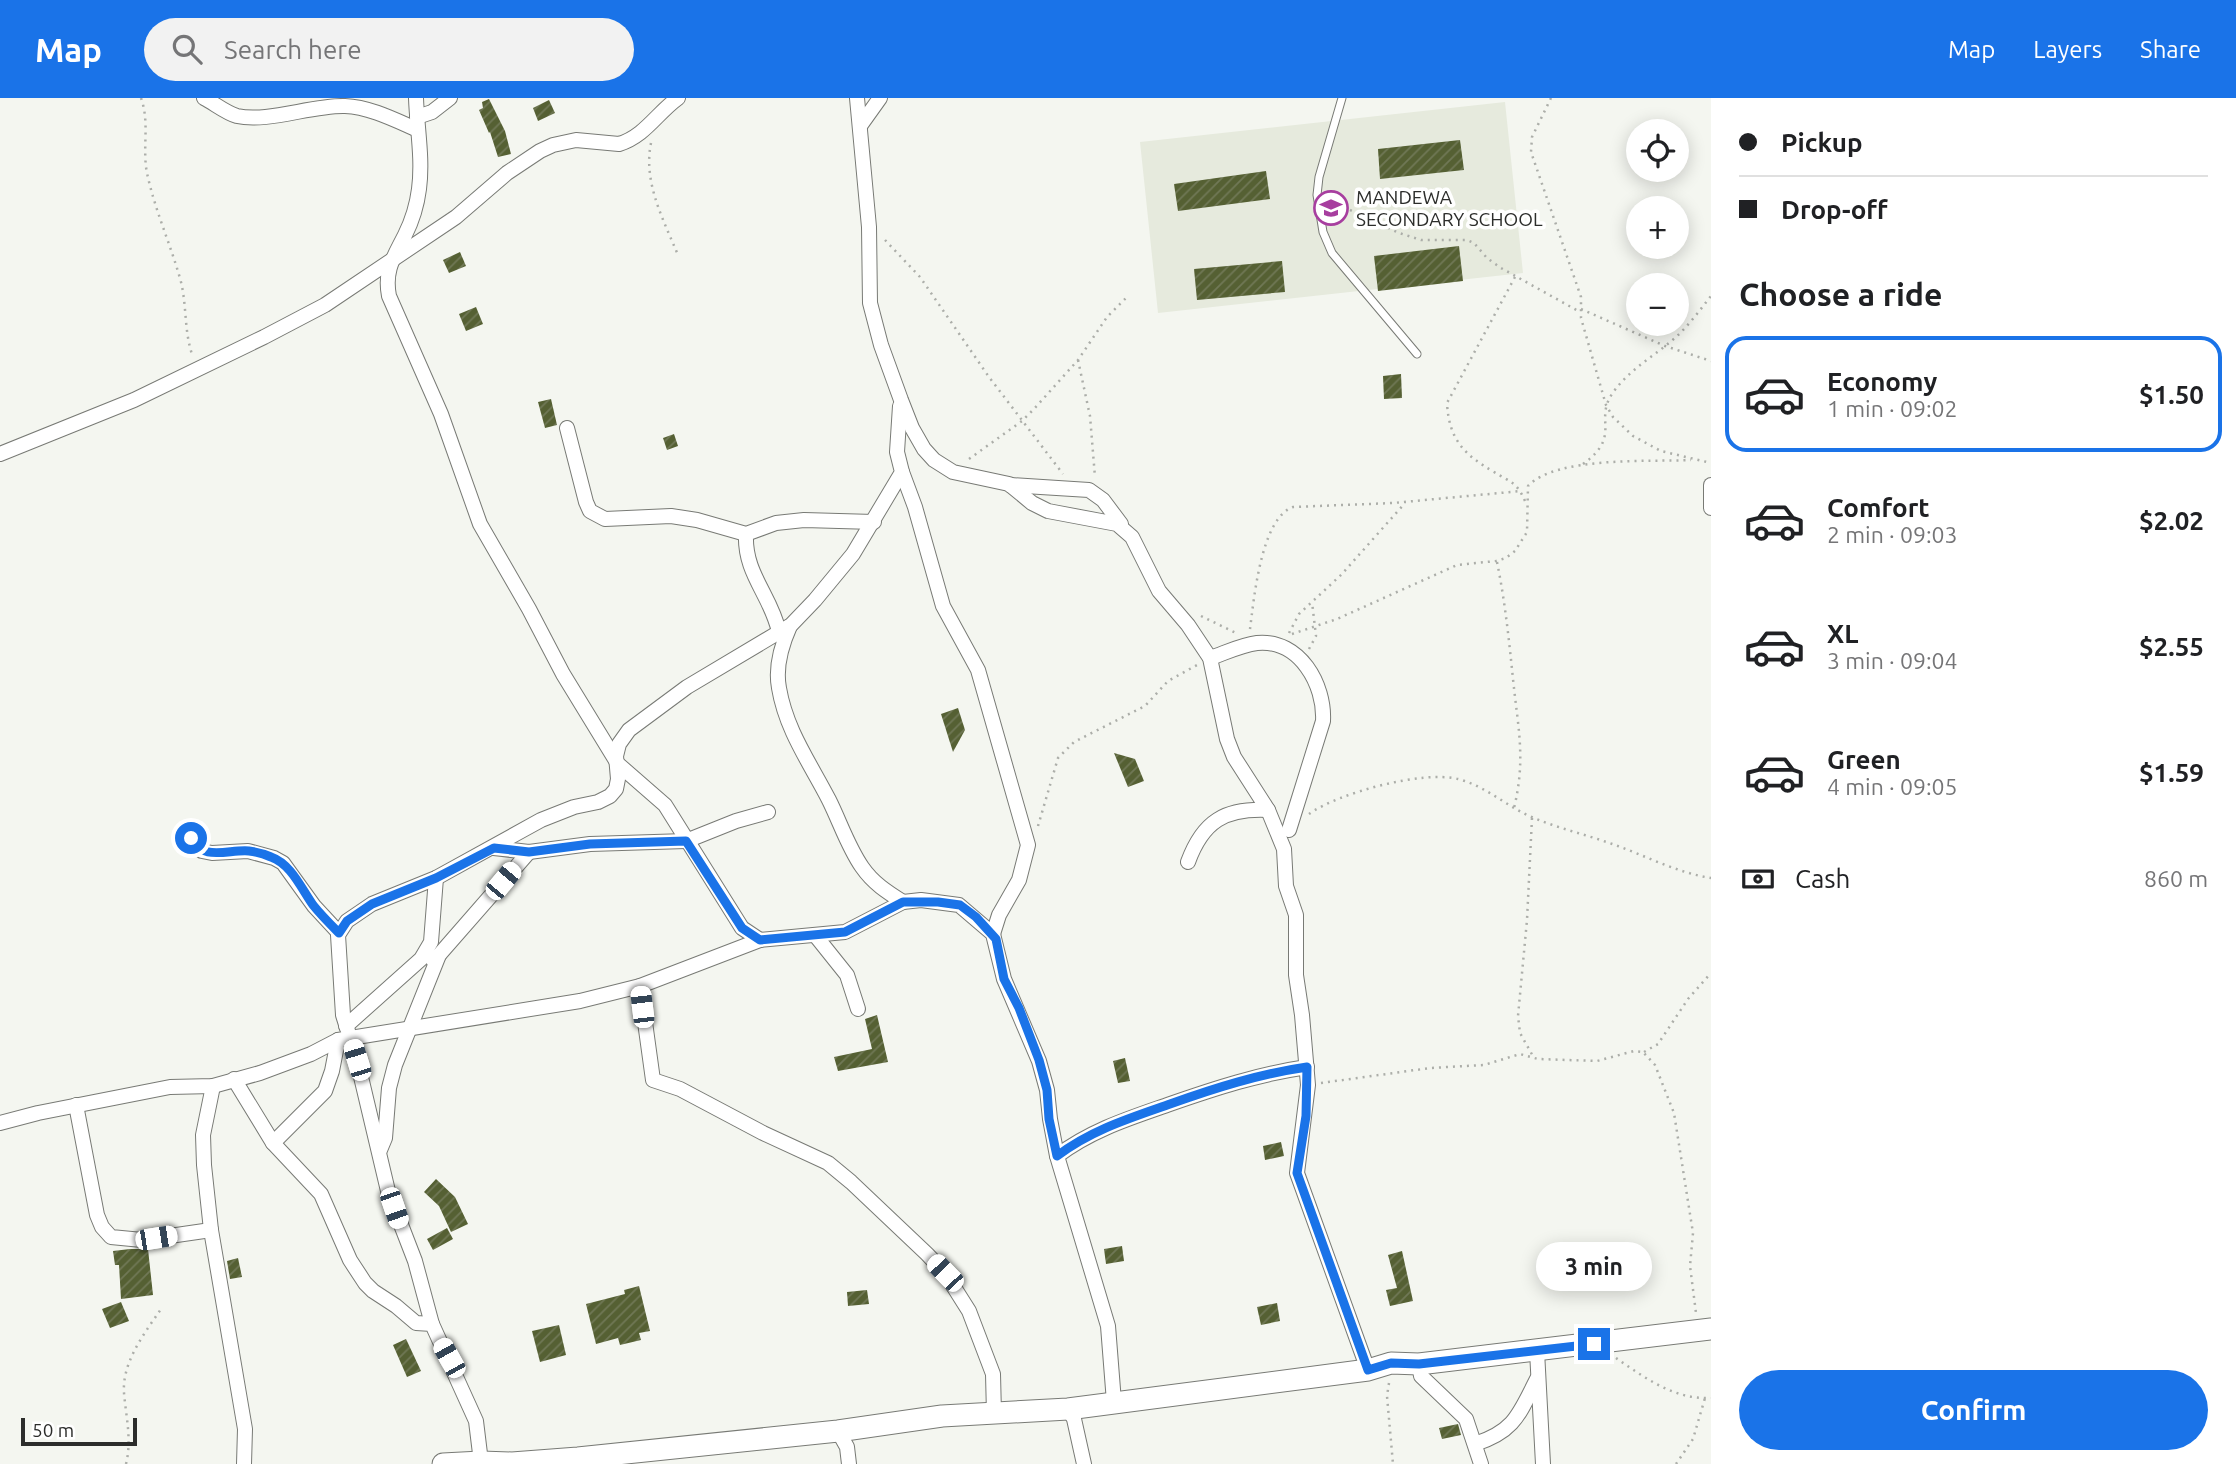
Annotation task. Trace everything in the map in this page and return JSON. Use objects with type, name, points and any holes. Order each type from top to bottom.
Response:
[{"type":"main road","points":[[443,1464],[535,1462],[838,1431],[942,1416],[1068,1409],[1368,1370],[1391,1363],[1419,1364],[1706,1330]]},
{"type":"street","points":[[204,98],[236,116],[255,117],[335,102],[417,123]]},
{"type":"street","points":[[296,98],[310,108]]},
{"type":"street","points":[[416,98],[421,166],[417,200],[405,236],[390,261],[387,276],[389,296],[451,438],[480,524],[563,674],[618,764],[665,805],[742,928],[760,940]]},
{"type":"street","points":[[417,123],[450,98]]},
{"type":"street","points":[[0,454],[134,400],[325,305],[456,217],[507,173],[540,151],[576,140],[619,144],[631,140],[678,98]]},
{"type":"street","points":[[857,98],[869,227],[870,303],[881,345],[901,400],[924,449],[934,460],[953,472],[1009,484],[1081,489],[1096,493],[1132,537],[1159,591],[1188,625],[1210,658],[1221,723],[1227,739],[1234,757],[1268,810],[1284,849],[1286,886],[1296,915],[1296,975],[1308,1085],[1297,1173],[1368,1370]]},
{"type":"street","points":[[860,126],[880,98]]},
{"type":"street","points":[[901,400],[897,452],[902,472],[915,507],[922,540],[943,606],[978,670],[1028,845],[1019,880],[999,915],[993,934],[1004,979],[1026,1027],[1047,1090],[1049,1119],[1057,1156],[1108,1326],[1114,1402]]},
{"type":"street","points":[[567,428],[586,502],[590,511],[605,519],[671,516],[697,520],[746,534],[776,523],[804,520],[874,522]]},
{"type":"street","points":[[481,1462],[476,1421],[432,1324],[415,1261],[388,1191],[380,1151],[345,1035],[339,971],[339,933],[347,921],[372,904],[436,878],[541,820],[610,796],[616,789],[616,756],[619,744],[629,730],[687,687],[785,628],[815,600],[853,554],[902,472]]},
{"type":"street","points":[[1009,484],[1032,503],[1048,511],[1109,521],[1125,530]]},
{"type":"street","points":[[1711,485],[1711,508]]},
{"type":"street","points":[[746,534],[745,545],[751,572],[785,628],[778,687],[794,738],[828,798],[861,866],[886,892],[903,902]]},
{"type":"street","points":[[1210,658],[1253,641],[1284,648],[1300,659],[1312,673],[1324,705],[1322,721],[1314,755],[1289,830]]},
{"type":"street","points":[[1188,862],[1201,834],[1214,822],[1230,813],[1268,810]]},
{"type":"street","points":[[494,848],[529,852],[590,844],[686,841],[736,821],[768,812]]},
{"type":"street","points":[[189,832],[194,845],[202,851],[248,851],[283,863],[314,906],[339,933]]},
{"type":"street","points":[[380,1151],[384,1138],[389,1088],[408,1030],[439,955],[529,852]]},
{"type":"street","points":[[0,1123],[170,1087],[213,1086],[260,1073],[311,1054],[345,1035],[421,959],[431,942],[436,878]]},
{"type":"street","points":[[345,1035],[408,1030],[580,1002],[640,986],[760,940],[845,932],[903,902],[960,905],[993,934]]},
{"type":"street","points":[[815,935],[847,975],[858,1009]]},
{"type":"street","points":[[408,971],[439,955]]},
{"type":"street","points":[[640,986],[653,1080],[680,1089],[763,1133],[828,1163],[945,1273],[969,1311],[993,1374],[994,1414]]},
{"type":"street","points":[[273,1143],[325,1091],[345,1035]]},
{"type":"street","points":[[1057,1156],[1096,1131],[1153,1110],[1270,1072],[1307,1067]]},
{"type":"street","points":[[234,1080],[273,1143],[321,1194],[350,1260],[373,1292],[416,1323],[432,1324]]},
{"type":"street","points":[[213,1086],[203,1135],[211,1230],[246,1429],[244,1464]]},
{"type":"street","points":[[76,1105],[97,1215],[102,1227],[111,1237],[142,1240],[211,1230]]},
{"type":"street","points":[[1537,1351],[1543,1464]]},
{"type":"street","points":[[1419,1364],[1421,1376],[1466,1419],[1481,1464]]},
{"type":"street","points":[[1475,1444],[1504,1432],[1512,1424],[1538,1378]]},
{"type":"street","points":[[1068,1409],[1074,1419],[1084,1464]]},
{"type":"street","points":[[838,1431],[847,1447],[849,1464]]},
{"type":"lane","points":[[1342,98],[1319,177],[1317,195],[1323,232],[1332,253],[1417,354]]},
{"type":"path","points":[[141,98],[146,121],[147,173],[159,222],[177,268],[187,336],[199,369]]},
{"type":"path","points":[[1551,98],[1532,136],[1531,152],[1581,297],[1580,311],[1606,405],[1603,446],[1581,466]]},
{"type":"path","points":[[654,122],[649,174],[678,255]]},
{"type":"path","points":[[1317,195],[1399,233],[1421,240],[1466,240],[1474,243],[1487,258],[1580,311],[1665,346],[1711,361]]},
{"type":"path","points":[[869,227],[895,249],[920,277],[1022,421],[1063,474],[1081,489]]},
{"type":"path","points":[[1516,276],[1447,403],[1448,418],[1459,446],[1493,472],[1514,483],[1521,491],[1526,504]]},
{"type":"path","points":[[1606,405],[1632,371],[1684,328],[1711,296]]},
{"type":"path","points":[[953,472],[1022,421],[1078,360],[1107,317],[1126,298]]},
{"type":"path","points":[[1078,360],[1090,416],[1096,493]]},
{"type":"path","points":[[1606,405],[1621,427],[1633,436],[1661,450],[1690,460],[1711,463]]},
{"type":"path","points":[[1406,501],[1342,574],[1299,614],[1287,636],[1356,611],[1394,591],[1457,565],[1496,561],[1515,551],[1524,539],[1528,521],[1528,486],[1534,480],[1560,468],[1690,460]]},
{"type":"path","points":[[1196,613],[1253,641],[1255,584],[1262,558],[1282,513],[1293,506],[1406,501],[1521,491]]},
{"type":"path","points":[[1496,561],[1505,604],[1520,729],[1522,762],[1514,808]]},
{"type":"path","points":[[1300,659],[1312,645],[1316,626],[1312,601]]},
{"type":"path","points":[[1028,845],[1045,810],[1058,758],[1063,751],[1074,742],[1145,706],[1168,681],[1210,658]]},
{"type":"path","points":[[1289,830],[1335,799],[1365,790],[1436,776],[1471,783],[1532,818],[1599,839],[1689,873],[1711,878]]},
{"type":"path","points":[[1532,818],[1527,920],[1518,1016],[1520,1033],[1534,1058]]},
{"type":"path","points":[[1308,1085],[1430,1068],[1484,1065],[1520,1054],[1534,1058],[1597,1061],[1634,1051],[1643,1052],[1658,1044],[1688,999],[1711,973]]},
{"type":"path","points":[[1643,1052],[1655,1065],[1674,1113],[1693,1233],[1690,1266],[1694,1299],[1706,1330]]},
{"type":"path","points":[[126,1464],[129,1453],[124,1391],[127,1367],[160,1309]]},
{"type":"path","points":[[1594,1344],[1649,1381],[1686,1397],[1711,1398]]},
{"type":"path","points":[[1391,1363],[1387,1395],[1393,1464]]},
{"type":"path","points":[[1676,1464],[1693,1439],[1705,1398]]},
{"type":"shaded area","name":"MANDEWA SECONDARY SCHOOL","points":[[1505,102],[1523,273],[1158,313],[1140,142]]},
{"type":"building","points":[[489,99],[505,131],[511,154],[498,157],[479,110],[483,108],[482,102]]},
{"type":"building","points":[[549,100],[555,113],[538,121],[533,108]]},
{"type":"building","points":[[1460,140],[1464,170],[1380,179],[1378,149]]},
{"type":"building","points":[[1266,171],[1270,199],[1178,211],[1174,184]]},
{"type":"building","points":[[1459,246],[1463,281],[1378,291],[1374,256]]},
{"type":"building","points":[[460,252],[466,266],[449,273],[443,260]]},
{"type":"building","points":[[1282,261],[1285,292],[1197,300],[1194,269]]},
{"type":"building","points":[[476,307],[483,324],[466,331],[459,314]]},
{"type":"building","points":[[1401,374],[1402,398],[1384,399],[1383,376]]},
{"type":"building","points":[[551,399],[557,425],[545,428],[538,402]]},
{"type":"building","points":[[674,434],[678,446],[667,450],[663,438]]},
{"type":"building","points":[[958,708],[965,730],[953,752],[941,714]]},
{"type":"building","points":[[1114,753],[1135,759],[1144,781],[1128,787]]},
{"type":"building","points":[[877,1015],[888,1062],[838,1071],[834,1057],[872,1049],[865,1019]]},
{"type":"building","points":[[1125,1058],[1130,1081],[1118,1083],[1113,1061]]},
{"type":"building","points":[[1281,1142],[1284,1156],[1265,1160],[1263,1146]]},
{"type":"building","points":[[436,1179],[455,1197],[468,1224],[451,1232],[439,1206],[424,1192]]},
{"type":"building","points":[[447,1228],[453,1239],[433,1250],[427,1239]]},
{"type":"building","points":[[1122,1246],[1124,1261],[1106,1264],[1104,1249]]},
{"type":"building","points":[[148,1249],[153,1295],[121,1299],[119,1265],[115,1265],[113,1251]]},
{"type":"building","points":[[1402,1251],[1413,1301],[1390,1306],[1386,1290],[1397,1288],[1388,1255]]},
{"type":"building","points":[[238,1258],[242,1277],[230,1279],[227,1261]]},
{"type":"building","points":[[639,1286],[650,1331],[639,1333],[641,1340],[620,1345],[618,1338],[596,1344],[586,1304],[625,1294],[624,1290]]},
{"type":"building","points":[[867,1290],[869,1304],[848,1306],[847,1292]]},
{"type":"building","points":[[121,1302],[129,1321],[110,1328],[102,1309]]},
{"type":"building","points":[[1277,1303],[1280,1321],[1261,1325],[1257,1307]]},
{"type":"building","points":[[559,1325],[566,1355],[540,1362],[532,1331]]},
{"type":"building","points":[[406,1339],[421,1371],[407,1377],[393,1345]]},
{"type":"building","points":[[1458,1424],[1461,1435],[1442,1439],[1439,1428]]},
{"type":"place","name":"MANDEWA SECONDARY SCHOOL","points":[[1331,208]]},
{"type":"route","points":[[191,838],[194,845],[202,851],[248,851],[261,853],[283,863],[314,906],[339,933],[347,921],[372,904],[436,878],[494,848],[529,852],[590,844],[686,841],[736,920],[742,928],[760,940],[845,932],[903,902],[960,905],[976,917],[996,939],[1004,979],[1019,1008],[1039,1060],[1047,1090],[1049,1119],[1057,1156],[1096,1131],[1153,1110],[1234,1082],[1270,1072],[1307,1067],[1306,1116],[1297,1173],[1368,1370],[1391,1363],[1419,1364],[1594,1344]]}]
